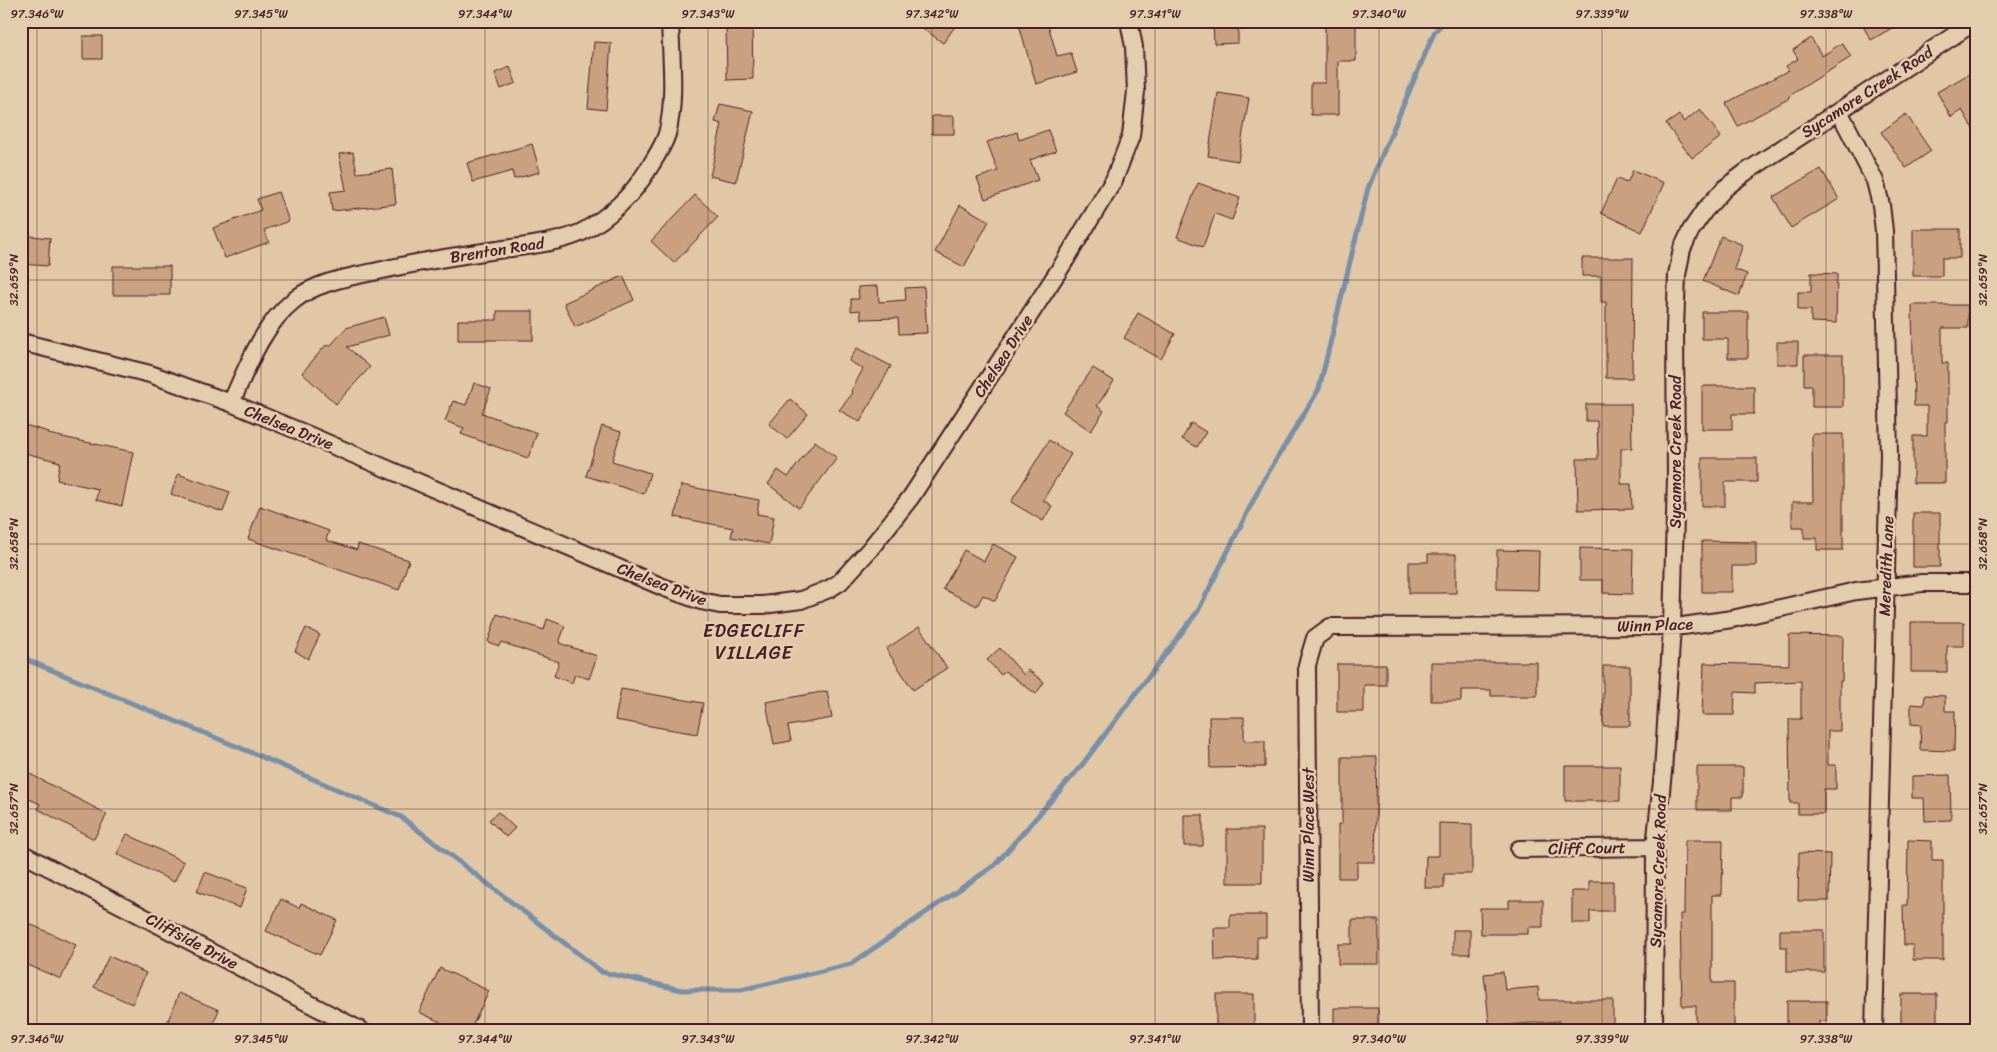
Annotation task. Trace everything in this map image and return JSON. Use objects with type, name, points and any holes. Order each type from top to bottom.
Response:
[{"type":"street","name":"Brenton Road","points":[[231,403],[252,356],[268,329],[282,310],[294,299],[341,280],[408,263],[544,243],[580,232],[616,210],[638,187],[667,135],[671,108],[670,21]]},
{"type":"street","name":"Chelsea Drive","points":[[21,342],[150,374],[231,403],[701,602],[720,605],[763,605],[800,600],[829,589],[840,582],[870,549],[910,497],[1064,264],[1114,180],[1131,136],[1136,91],[1134,47],[1129,21]]},
{"type":"street","name":"Sycamore Creek Road","points":[[1654,1031],[1656,847],[1663,772],[1672,626],[1676,478],[1675,328],[1677,275],[1682,249],[1691,230],[1704,211],[1725,188],[1746,172],[1976,21]]},
{"type":"street","name":"Meredith Lane","points":[[1839,111],[1875,181],[1881,205],[1884,231],[1889,455],[1874,1031]]},
{"type":"street","name":"Winn Place","points":[[1330,627],[1672,626],[1732,619],[1856,591],[1922,583],[1976,584]]},
{"type":"street","name":"Winn Place West","points":[[1310,1031],[1307,665],[1315,638],[1330,627]]},
{"type":"street","name":"Cliff Court","points":[[1519,849],[1656,847]]},
{"type":"street","name":"Cliffside Drive","points":[[21,853],[362,1031]]},
{"type":"building","points":[[726,21],[752,21],[753,79],[727,80]]},
{"type":"building","points":[[913,21],[959,21],[943,43]]},
{"type":"building","points":[[1018,21],[1047,21],[1057,56],[1071,53],[1077,72],[1036,84]]},
{"type":"building","points":[[1213,21],[1238,21],[1238,43],[1214,44]]},
{"type":"building","points":[[1860,21],[1904,21],[1871,40]]},
{"type":"building","points":[[1325,24],[1356,24],[1356,61],[1338,61],[1338,115],[1311,115],[1311,83],[1325,83]]},
{"type":"building","points":[[83,36],[102,36],[102,59],[83,59]]},
{"type":"building","points":[[1811,38],[1822,56],[1842,43],[1851,57],[1789,96],[1790,98],[1738,126],[1726,103],[1789,70],[1786,66],[1798,59],[1793,50]]},
{"type":"building","points":[[594,42],[611,43],[606,110],[588,108]]},
{"type":"building","points":[[510,67],[516,83],[501,89],[495,73]]},
{"type":"building","points":[[1976,70],[1976,134],[1962,110],[1951,117],[1937,92]]},
{"type":"building","points":[[1218,93],[1249,98],[1238,161],[1208,156]]},
{"type":"building","points":[[720,104],[753,111],[736,182],[710,176],[722,124],[715,122]]},
{"type":"building","points":[[1700,109],[1721,137],[1692,158],[1666,124],[1679,115],[1684,122]]},
{"type":"building","points":[[1906,114],[1931,151],[1906,168],[1881,132]]},
{"type":"building","points":[[932,116],[954,116],[954,134],[932,134]]},
{"type":"building","points":[[1048,130],[1056,151],[1030,160],[1038,180],[985,199],[977,178],[998,171],[987,142],[1017,132],[1019,140]]},
{"type":"building","points":[[532,144],[540,172],[514,179],[512,171],[473,182],[467,163]]},
{"type":"building","points":[[353,152],[357,173],[392,169],[396,204],[332,211],[330,192],[346,190],[339,154]]},
{"type":"building","points":[[1821,169],[1839,199],[1791,228],[1773,197]]},
{"type":"building","points":[[1633,170],[1664,183],[1642,232],[1601,213],[1617,179],[1627,183]]},
{"type":"building","points":[[1198,183],[1240,198],[1232,220],[1215,214],[1203,247],[1177,237]]},
{"type":"building","points":[[278,192],[289,221],[264,230],[269,242],[225,258],[213,228],[261,210],[257,199]]},
{"type":"building","points":[[695,195],[718,217],[674,263],[651,241]]},
{"type":"building","points":[[960,205],[989,221],[964,267],[935,252]]},
{"type":"building","points":[[1913,229],[1960,229],[1960,258],[1942,258],[1942,276],[1913,276]]},
{"type":"building","points":[[21,235],[50,238],[48,266],[21,264]]},
{"type":"building","points":[[1721,236],[1743,245],[1734,269],[1747,274],[1739,296],[1703,281]]},
{"type":"building","points":[[1582,258],[1633,258],[1632,378],[1606,378],[1606,302],[1601,302],[1601,276],[1582,276]]},
{"type":"building","points":[[113,266],[170,266],[170,295],[113,295]]},
{"type":"building","points":[[1811,273],[1837,274],[1836,323],[1811,322],[1811,310],[1798,310],[1798,292],[1811,292]]},
{"type":"building","points":[[623,276],[634,300],[575,327],[564,303]]},
{"type":"building","points":[[878,286],[879,302],[906,300],[905,288],[924,287],[927,333],[899,334],[898,318],[861,319],[860,310],[851,311],[851,299],[859,299],[858,287]]},
{"type":"building","points":[[1912,305],[1968,305],[1968,328],[1942,328],[1942,363],[1948,363],[1948,422],[1945,422],[1945,483],[1913,483],[1913,436],[1927,436],[1927,406],[1914,406]]},
{"type":"building","points":[[497,311],[533,311],[533,340],[458,340],[458,320],[497,320]]},
{"type":"building","points":[[1702,312],[1748,312],[1748,358],[1728,358],[1728,339],[1702,339]]},
{"type":"building","points":[[1138,313],[1175,334],[1161,359],[1124,338]]},
{"type":"building","points":[[384,317],[389,335],[347,347],[370,367],[336,404],[302,373],[325,346],[331,345],[346,328]]},
{"type":"building","points":[[1777,342],[1798,342],[1798,364],[1777,364]]},
{"type":"building","points":[[857,348],[891,366],[860,422],[839,410],[853,393],[851,391],[863,369],[849,361]]},
{"type":"building","points":[[1804,355],[1843,355],[1843,407],[1812,407],[1812,385],[1804,385]]},
{"type":"building","points":[[1093,368],[1114,381],[1097,406],[1104,411],[1091,431],[1063,412]]},
{"type":"building","points":[[474,383],[491,389],[482,413],[537,433],[528,458],[461,434],[464,428],[445,421],[453,401],[466,405]]},
{"type":"building","points":[[1702,386],[1754,386],[1754,414],[1732,414],[1732,429],[1702,429]]},
{"type":"building","points":[[790,399],[808,414],[787,439],[769,424]]},
{"type":"building","points":[[1586,404],[1631,404],[1632,448],[1621,449],[1621,484],[1631,484],[1632,509],[1578,510],[1577,459],[1598,459],[1597,421],[1586,421]]},
{"type":"building","points":[[1191,423],[1206,432],[1197,447],[1182,439]]},
{"type":"building","points":[[21,424],[49,432],[48,434],[133,452],[122,506],[96,500],[98,489],[57,480],[60,462],[21,452]]},
{"type":"building","points":[[602,426],[621,432],[612,461],[650,473],[644,494],[586,476]]},
{"type":"building","points":[[1812,434],[1843,434],[1843,550],[1817,550],[1817,538],[1804,538],[1804,527],[1792,527],[1792,502],[1813,502]]},
{"type":"building","points":[[1049,440],[1071,454],[1043,500],[1052,506],[1043,521],[1011,502]]},
{"type":"building","points":[[815,441],[837,458],[799,508],[768,484],[778,470],[788,477]]},
{"type":"building","points":[[1702,458],[1757,458],[1757,482],[1725,482],[1725,506],[1702,506]]},
{"type":"building","points":[[178,474],[230,492],[223,512],[171,494]]},
{"type":"building","points":[[681,485],[759,500],[757,514],[774,517],[769,544],[731,537],[733,528],[675,517]]},
{"type":"building","points":[[260,506],[329,531],[326,540],[357,550],[358,544],[409,560],[399,590],[248,539]]},
{"type":"building","points":[[1913,513],[1940,513],[1940,567],[1913,567]]},
{"type":"building","points":[[1702,541],[1756,542],[1756,566],[1732,566],[1732,592],[1702,592]]},
{"type":"building","points":[[993,544],[1018,557],[995,601],[983,595],[977,606],[943,589],[964,550],[984,561]]},
{"type":"building","points":[[1580,548],[1633,549],[1632,594],[1603,593],[1603,580],[1580,580]]},
{"type":"building","points":[[1497,550],[1539,551],[1538,590],[1497,589]]},
{"type":"building","points":[[1428,554],[1456,554],[1456,593],[1409,593],[1409,562],[1428,562]]},
{"type":"building","points":[[497,614],[544,630],[547,619],[565,626],[559,643],[597,656],[589,679],[575,674],[572,683],[554,676],[559,662],[501,642],[499,646],[488,642]]},
{"type":"building","points":[[1911,622],[1964,622],[1964,646],[1947,646],[1947,672],[1911,672]]},
{"type":"building","points":[[919,627],[947,668],[913,690],[886,649]]},
{"type":"building","points":[[306,628],[320,635],[308,659],[295,651]]},
{"type":"building","points":[[1789,635],[1843,636],[1842,681],[1840,681],[1840,731],[1828,731],[1828,765],[1836,765],[1836,789],[1824,789],[1824,814],[1798,814],[1798,803],[1790,803],[1789,719],[1801,719],[1801,681],[1755,683],[1755,693],[1735,692],[1734,715],[1702,715],[1704,663],[1789,665]]},
{"type":"building","points":[[1000,648],[1024,675],[1028,670],[1044,682],[1036,694],[1005,671],[1001,675],[987,660]]},
{"type":"building","points":[[1431,662],[1537,662],[1537,696],[1491,696],[1491,690],[1461,690],[1461,701],[1431,701]]},
{"type":"building","points":[[1337,664],[1386,664],[1386,685],[1364,685],[1364,712],[1337,712]]},
{"type":"building","points":[[1603,666],[1630,666],[1630,726],[1603,726]]},
{"type":"building","points":[[621,689],[703,703],[697,734],[615,720]]},
{"type":"building","points":[[827,691],[832,718],[788,726],[791,741],[774,744],[766,702]]},
{"type":"building","points":[[1925,695],[1945,696],[1945,711],[1955,711],[1954,751],[1920,750],[1921,725],[1911,724],[1911,704],[1924,705]]},
{"type":"building","points":[[1209,717],[1244,717],[1244,741],[1265,741],[1265,767],[1210,768]]},
{"type":"building","points":[[1342,757],[1377,757],[1375,862],[1357,862],[1357,878],[1338,878],[1338,824],[1342,824]]},
{"type":"building","points":[[1565,766],[1620,766],[1620,801],[1565,801]]},
{"type":"building","points":[[1697,767],[1743,767],[1743,797],[1732,797],[1732,810],[1697,810]]},
{"type":"building","points":[[28,773],[107,814],[94,839],[38,809],[40,804],[21,795],[21,776],[26,779]]},
{"type":"building","points":[[1950,775],[1951,820],[1925,821],[1924,798],[1912,798],[1912,776]]},
{"type":"building","points":[[498,812],[515,828],[506,837],[489,820]]},
{"type":"building","points":[[1184,815],[1203,815],[1203,846],[1184,846]]},
{"type":"building","points":[[1439,823],[1472,824],[1472,874],[1444,874],[1444,888],[1425,888],[1426,856],[1439,856]]},
{"type":"building","points":[[1227,829],[1262,829],[1262,883],[1227,883]]},
{"type":"building","points":[[127,834],[184,862],[174,882],[117,854]]},
{"type":"building","points":[[1685,840],[1723,840],[1722,895],[1712,895],[1712,983],[1734,983],[1734,1031],[1696,1031],[1696,1006],[1682,1006],[1680,914],[1684,914]]},
{"type":"building","points":[[1908,840],[1932,841],[1932,860],[1943,860],[1943,960],[1913,960],[1913,945],[1904,945],[1903,905],[1907,905]]},
{"type":"building","points":[[1799,853],[1830,854],[1829,901],[1798,901]]},
{"type":"building","points":[[205,872],[247,888],[240,908],[197,892]]},
{"type":"building","points":[[1589,881],[1613,881],[1613,911],[1590,911],[1590,923],[1572,923],[1572,891],[1589,891]]},
{"type":"building","points":[[281,899],[299,908],[301,903],[337,920],[320,955],[266,931]]},
{"type":"building","points":[[1509,900],[1543,900],[1543,927],[1528,927],[1528,934],[1481,934],[1480,908],[1509,908]]},
{"type":"building","points":[[1230,915],[1266,915],[1266,937],[1257,937],[1257,959],[1215,960],[1214,928],[1230,928]]},
{"type":"building","points":[[21,920],[76,945],[61,979],[21,962]]},
{"type":"building","points":[[1352,920],[1379,920],[1379,964],[1338,964],[1338,944],[1352,944]]},
{"type":"building","points":[[1453,930],[1470,930],[1470,954],[1453,954]]},
{"type":"building","points":[[1780,930],[1824,930],[1824,972],[1787,972],[1787,947],[1780,947]]},
{"type":"building","points":[[109,956],[146,973],[132,1004],[94,987]]},
{"type":"building","points":[[440,968],[489,991],[470,1031],[459,1031],[419,1012]]},
{"type":"building","points":[[1503,972],[1505,990],[1538,987],[1539,1000],[1613,1000],[1613,1031],[1559,1031],[1559,1021],[1506,1025],[1506,1031],[1490,1031],[1484,974]]},
{"type":"building","points":[[179,993],[219,1010],[210,1031],[164,1031]]},
{"type":"building","points":[[1216,994],[1254,994],[1254,1031],[1216,1031]]},
{"type":"building","points":[[1901,994],[1937,994],[1937,1031],[1901,1031]]},
{"type":"building","points":[[1787,1001],[1827,1001],[1827,1021],[1819,1021],[1819,1031],[1787,1031]]},
{"type":"building","points":[[1334,1008],[1378,1008],[1378,1025],[1370,1025],[1370,1031],[1334,1031]]},
{"type":"waterway","points":[[21,656],[401,817],[602,972],[682,990],[741,990],[851,964],[995,865],[1082,765],[1198,611],[1262,483],[1319,389],[1368,188],[1434,33],[1444,21]]},
{"type":"district","name":"EDGECLIFF VILLAGE","points":[[754,641]]}]
